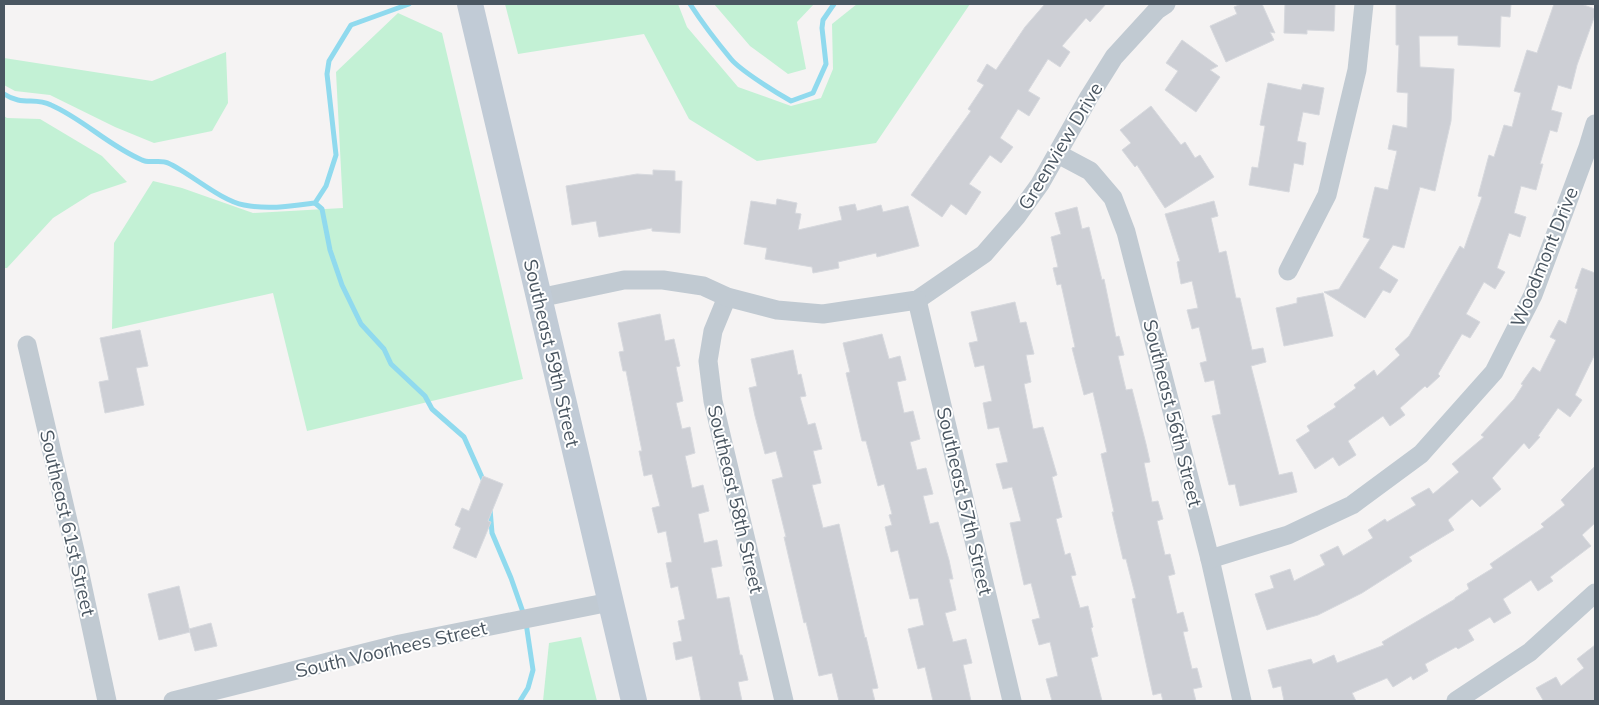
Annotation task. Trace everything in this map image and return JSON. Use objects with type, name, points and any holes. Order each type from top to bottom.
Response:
[{"type":"main road","name":"Southeast 59th Street","points":[[470,4],[634,701]]},
{"type":"street","name":"Greenview Drive","points":[[539,298],[624,280],[663,280],[703,286],[728,297],[777,310],[823,314],[917,300],[984,254],[1018,216],[1058,154],[1089,97],[1114,57],[1156,10],[1166,4]]},
{"type":"street","points":[[1288,272],[1327,195],[1357,70],[1364,4]]},
{"type":"street","name":"Woodmont Drive","points":[[1210,559],[1288,535],[1352,505],[1421,454],[1494,372],[1533,294],[1595,124]]},
{"type":"street","name":"Southeast 56th Street","points":[[1058,154],[1090,171],[1113,198],[1126,232],[1210,559],[1242,701]]},
{"type":"street","name":"Southeast 58th Street","points":[[728,297],[713,331],[708,361],[713,400],[784,701]]},
{"type":"street","name":"Southeast 57th Street","points":[[917,300],[1012,701]]},
{"type":"street","name":"Southeast 61st Street","points":[[27,345],[75,551],[107,701]]},
{"type":"street","points":[[1456,701],[1530,652],[1595,593]]},
{"type":"street","name":"South Voorhees Street","points":[[172,701],[400,644],[610,602]]},
{"type":"green space","points":[[505,4],[678,4],[687,27],[738,87],[791,106],[821,98],[833,69],[832,24],[857,4],[970,4],[876,143],[757,161],[689,119],[644,34],[518,54]]},
{"type":"green space","points":[[714,4],[814,4],[797,22],[806,69],[788,74],[750,46]]},
{"type":"green space","points":[[398,13],[442,33],[523,379],[307,431],[273,293],[112,329],[114,243],[153,181],[182,188],[253,213],[343,208],[336,72]]},
{"type":"green space","points":[[226,52],[228,103],[212,131],[154,143],[115,127],[50,95],[15,91],[4,85],[4,58],[152,81]]},
{"type":"green space","points":[[4,116],[7,118],[40,119],[102,156],[127,182],[91,194],[53,218],[7,268],[4,268]]},
{"type":"green space","points":[[581,637],[597,701],[543,701],[549,643]]},
{"type":"building","points":[[1045,4],[1106,4],[1090,22],[1086,18],[1062,46],[1070,52],[1060,67],[1048,59],[1028,91],[1040,98],[1029,116],[1018,109],[1000,138],[1013,147],[1001,163],[990,155],[969,184],[981,192],[966,215],[951,204],[942,217],[911,195],[971,111],[968,109],[984,85],[977,81],[987,64],[996,70],[1025,27]]},
{"type":"building","points":[[1241,4],[1262,4],[1275,33],[1270,32],[1274,40],[1226,62],[1210,26],[1237,14],[1234,7]]},
{"type":"building","points":[[1285,4],[1335,4],[1334,31],[1307,30],[1307,34],[1284,33]]},
{"type":"building","points":[[1396,4],[1511,4],[1510,17],[1501,16],[1500,47],[1458,45],[1458,36],[1419,36],[1420,67],[1454,69],[1451,121],[1435,191],[1420,187],[1404,248],[1393,245],[1379,268],[1398,280],[1390,293],[1383,290],[1365,318],[1324,292],[1339,289],[1370,239],[1363,237],[1375,187],[1388,190],[1397,151],[1388,149],[1393,125],[1407,128],[1408,93],[1397,92],[1399,45],[1396,45]]},
{"type":"building","points":[[1554,4],[1581,4],[1595,9],[1595,15],[1577,65],[1571,89],[1558,85],[1551,110],[1562,113],[1557,132],[1550,130],[1540,164],[1543,164],[1536,190],[1521,186],[1514,213],[1526,217],[1520,237],[1509,233],[1497,268],[1505,272],[1495,289],[1484,282],[1466,314],[1480,322],[1470,338],[1462,334],[1438,374],[1440,376],[1427,388],[1425,386],[1400,408],[1405,415],[1390,426],[1383,416],[1348,441],[1356,455],[1339,466],[1333,457],[1315,469],[1296,440],[1310,431],[1307,426],[1336,407],[1334,404],[1356,388],[1354,385],[1374,370],[1377,376],[1400,355],[1395,349],[1409,336],[1460,246],[1464,249],[1482,197],[1478,196],[1489,155],[1494,157],[1504,125],[1512,127],[1521,93],[1514,91],[1527,50],[1537,53]]},
{"type":"building","points":[[1182,40],[1218,66],[1210,70],[1220,77],[1196,112],[1165,90],[1178,71],[1166,63]]},
{"type":"building","points":[[1268,83],[1301,90],[1303,84],[1324,88],[1319,115],[1303,112],[1297,141],[1306,143],[1303,165],[1294,163],[1289,192],[1249,185],[1252,167],[1258,168],[1265,126],[1260,125]]},
{"type":"building","points":[[1151,106],[1181,145],[1185,142],[1195,158],[1200,155],[1214,177],[1165,208],[1137,165],[1135,167],[1122,150],[1131,143],[1120,130]]},
{"type":"building","points":[[653,170],[675,171],[675,181],[682,181],[680,233],[652,231],[652,228],[599,237],[596,221],[572,225],[566,186],[637,174],[653,175]]},
{"type":"building","points":[[777,199],[797,203],[795,213],[801,214],[798,230],[842,220],[839,207],[855,204],[857,211],[881,205],[883,212],[908,206],[919,246],[877,257],[876,253],[838,262],[839,268],[813,273],[812,267],[765,259],[767,248],[744,244],[751,201],[776,205]]},
{"type":"building","points":[[1214,201],[1218,216],[1211,218],[1219,253],[1226,251],[1236,298],[1240,298],[1252,350],[1263,348],[1266,362],[1251,366],[1279,475],[1292,472],[1297,492],[1240,506],[1235,484],[1229,485],[1212,416],[1221,414],[1214,380],[1205,382],[1200,363],[1207,361],[1199,327],[1192,329],[1187,310],[1198,308],[1192,281],[1181,284],[1177,262],[1180,261],[1165,214]]},
{"type":"building","points":[[1077,207],[1082,229],[1089,227],[1102,280],[1104,279],[1116,337],[1119,336],[1124,355],[1118,356],[1126,390],[1132,389],[1146,444],[1150,462],[1144,463],[1152,502],[1158,501],[1163,519],[1157,521],[1165,555],[1170,554],[1175,574],[1168,576],[1177,614],[1183,612],[1188,631],[1183,632],[1192,669],[1197,668],[1202,687],[1193,689],[1196,701],[1163,701],[1161,693],[1153,695],[1132,599],[1136,598],[1126,559],[1123,559],[1112,512],[1114,512],[1101,454],[1107,452],[1093,392],[1084,395],[1072,348],[1075,347],[1061,284],[1057,285],[1053,268],[1058,267],[1051,237],[1061,234],[1055,213]]},
{"type":"building","points":[[1582,268],[1595,273],[1595,354],[1575,395],[1582,400],[1570,417],[1558,408],[1538,436],[1540,437],[1529,449],[1524,443],[1492,478],[1501,489],[1480,507],[1472,499],[1448,520],[1454,530],[1409,557],[1412,561],[1362,593],[1318,615],[1267,630],[1255,594],[1274,588],[1270,576],[1290,569],[1294,581],[1325,565],[1320,555],[1338,546],[1343,556],[1373,538],[1368,530],[1385,519],[1387,522],[1416,505],[1411,498],[1429,488],[1433,494],[1459,472],[1452,464],[1484,437],[1481,435],[1514,399],[1523,385],[1521,384],[1533,367],[1540,372],[1556,340],[1550,337],[1559,320],[1566,324],[1578,289],[1575,288]]},
{"type":"building","points":[[1323,293],[1333,336],[1284,346],[1276,308],[1297,303],[1297,298]]},
{"type":"building","points":[[1015,302],[1020,323],[1026,322],[1034,354],[1026,355],[1031,382],[1024,384],[1033,429],[1043,427],[1057,475],[1052,477],[1062,517],[1056,519],[1065,555],[1070,553],[1076,575],[1071,576],[1080,608],[1088,606],[1098,656],[1091,658],[1102,701],[1052,701],[1046,679],[1058,676],[1050,642],[1039,645],[1032,620],[1040,618],[1031,583],[1024,585],[1010,523],[1021,521],[1012,487],[1003,489],[996,464],[1008,462],[999,427],[988,429],[983,403],[992,401],[984,365],[975,367],[969,343],[978,341],[971,312]]},
{"type":"building","points":[[660,314],[665,341],[674,339],[680,366],[676,367],[683,401],[676,403],[682,429],[690,427],[695,453],[685,456],[692,488],[703,485],[709,511],[698,514],[704,543],[717,540],[722,566],[711,568],[717,599],[729,597],[740,655],[742,655],[748,680],[738,682],[742,701],[701,701],[692,656],[676,660],[673,643],[682,641],[678,621],[685,619],[678,586],[671,588],[666,563],[672,562],[666,531],[658,533],[652,508],[660,506],[652,474],[644,476],[639,451],[642,451],[626,371],[623,371],[619,352],[624,351],[618,323]]},
{"type":"building","points":[[140,330],[148,366],[136,368],[144,405],[105,413],[99,382],[109,380],[100,338]]},
{"type":"building","points":[[882,334],[889,359],[900,356],[906,380],[897,382],[904,413],[913,411],[920,439],[910,442],[917,470],[926,468],[933,494],[923,496],[930,524],[938,522],[949,560],[953,579],[949,579],[956,610],[945,613],[953,642],[966,639],[972,663],[963,665],[971,701],[933,701],[925,667],[918,669],[908,629],[924,625],[918,598],[910,599],[898,550],[891,552],[885,527],[892,525],[889,515],[892,514],[884,484],[878,486],[866,441],[862,441],[846,373],[850,372],[843,343]]},
{"type":"building","points":[[793,350],[798,375],[801,374],[806,396],[800,397],[808,425],[815,423],[822,449],[813,451],[821,483],[812,485],[823,528],[839,524],[878,688],[872,689],[875,701],[839,701],[832,673],[819,676],[806,622],[804,623],[772,480],[783,477],[776,451],[765,454],[755,416],[749,388],[757,386],[751,359]]},
{"type":"building","points":[[1595,466],[1595,523],[1582,535],[1591,546],[1550,577],[1553,581],[1538,591],[1531,580],[1503,599],[1511,613],[1494,623],[1490,617],[1468,630],[1474,640],[1458,649],[1456,647],[1425,664],[1428,671],[1413,680],[1411,676],[1393,687],[1387,678],[1352,693],[1356,701],[1284,701],[1281,686],[1273,688],[1268,670],[1311,659],[1313,664],[1334,655],[1337,663],[1384,645],[1382,642],[1455,599],[1469,589],[1467,584],[1493,568],[1490,564],[1544,527],[1541,524],[1565,505],[1561,500]]},
{"type":"building","points":[[483,476],[503,484],[488,521],[491,522],[476,558],[453,548],[461,528],[455,525],[462,508],[469,511]]},
{"type":"building","points":[[179,586],[190,632],[159,640],[148,594]]},
{"type":"building","points":[[211,623],[217,646],[195,651],[189,629]]},
{"type":"building","points":[[1595,645],[1595,701],[1542,701],[1536,688],[1556,677],[1561,686],[1584,668],[1577,659]]},
{"type":"waterway","points":[[4,94],[17,100],[51,105],[130,154],[145,161],[168,163],[216,193],[235,202],[244,205],[271,207],[315,203],[326,186],[336,155],[327,74],[329,61],[351,25],[409,4]]},
{"type":"waterway","points":[[690,4],[736,64],[791,101],[813,93],[826,64],[822,28],[823,20],[834,4]]},
{"type":"waterway","points":[[315,203],[322,209],[330,250],[342,285],[361,324],[384,349],[391,364],[425,396],[432,409],[464,437],[485,484]]},
{"type":"waterway","points":[[490,509],[492,533],[524,615]]},
{"type":"waterway","points":[[520,701],[528,688],[533,670],[526,623]]}]
